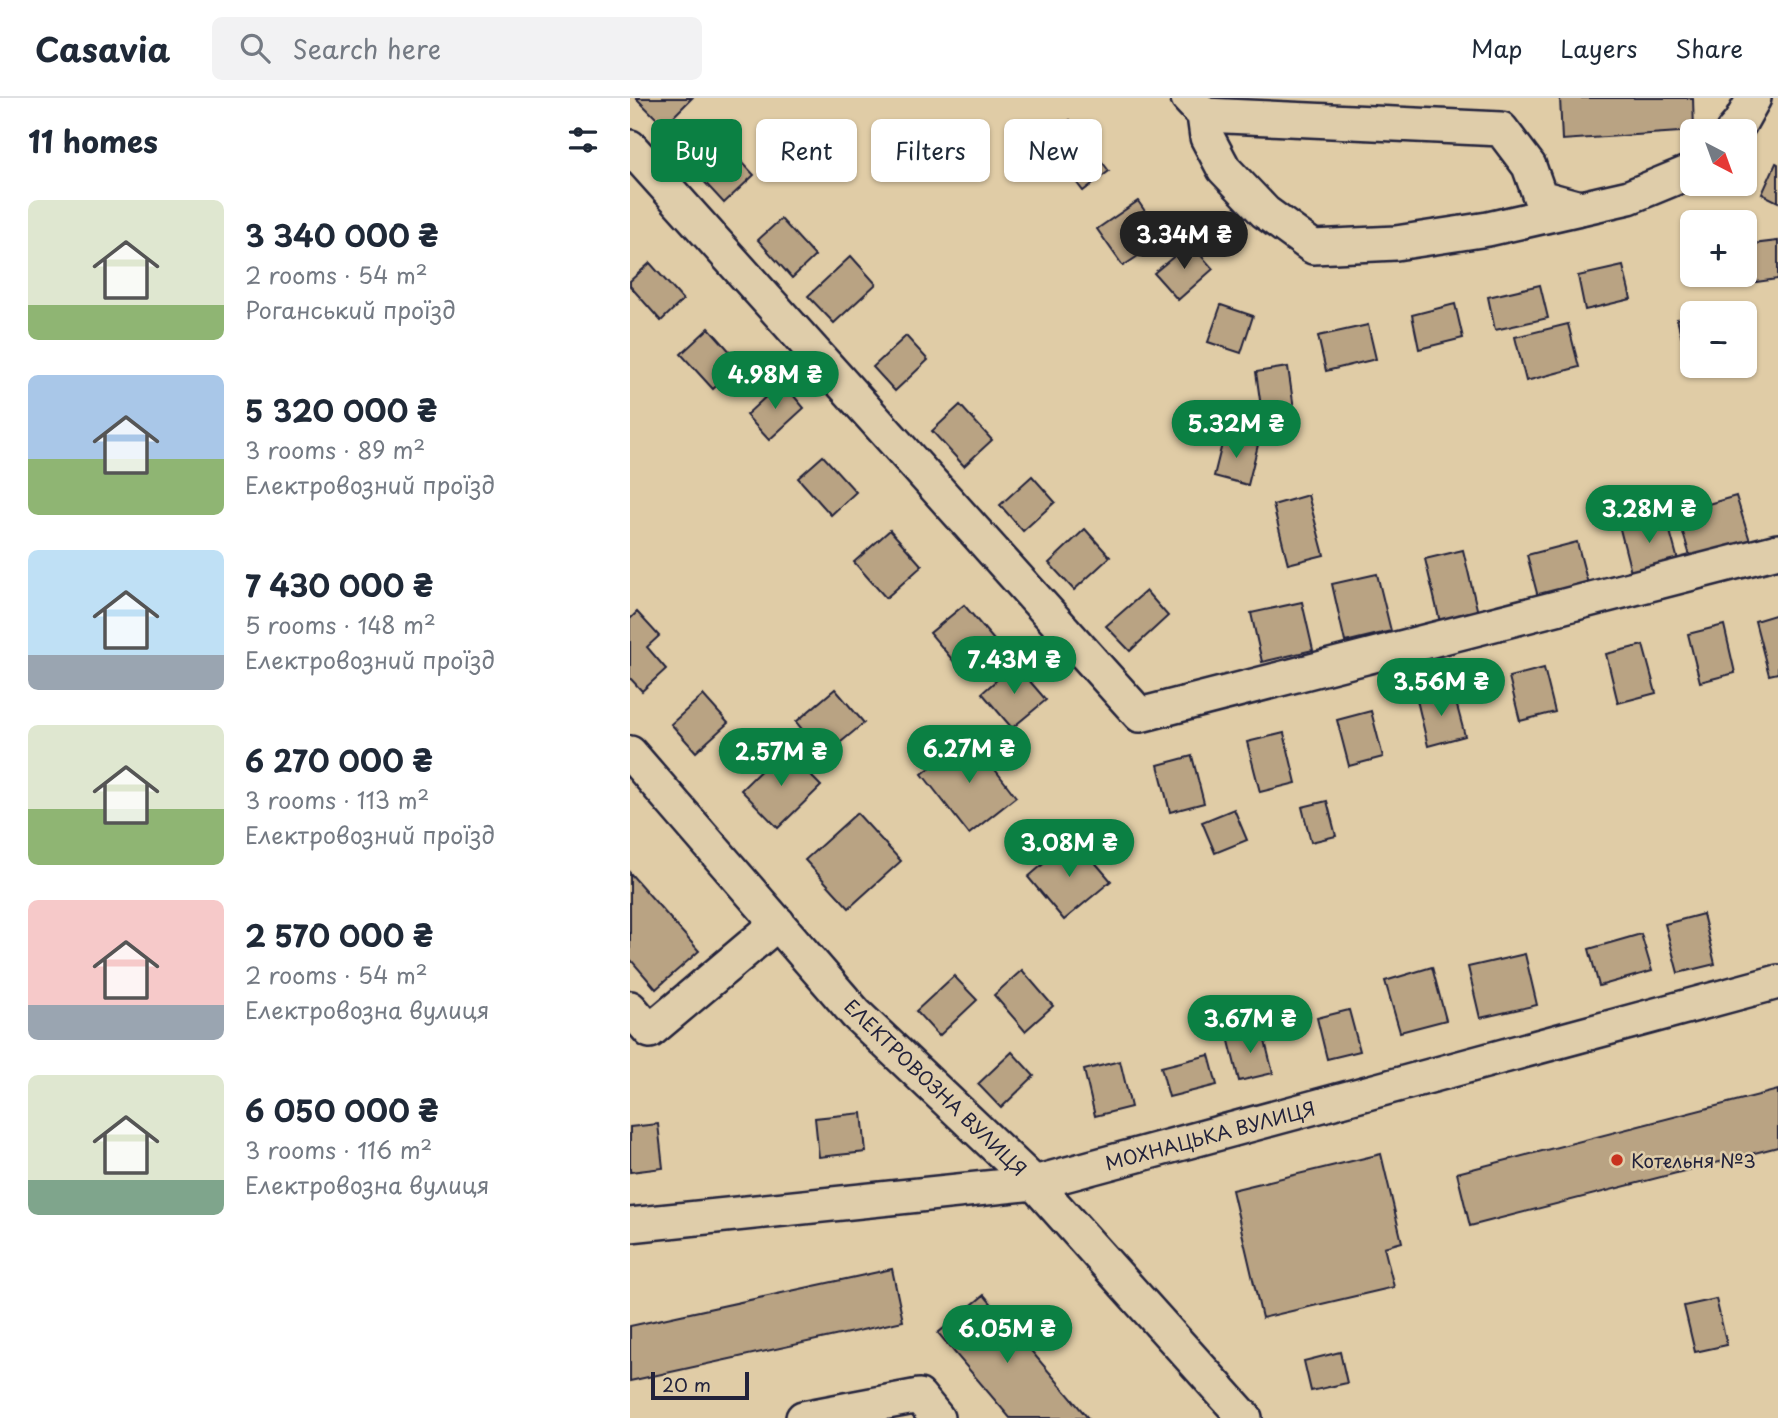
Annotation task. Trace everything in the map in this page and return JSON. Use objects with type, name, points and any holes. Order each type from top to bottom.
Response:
[{"type":"street","points":[[1742,119],[1754,98]]},
{"type":"street","points":[[1581,208],[1540,197],[1529,166],[1501,129],[1196,107],[1207,137],[1224,169],[1265,212],[1313,247],[1396,243],[1488,229],[1581,208],[1629,197],[1680,176]]},
{"type":"street","points":[[630,147],[1140,715],[1778,551]]},
{"type":"street","name":"ЕЛЕКТРОВОЗНА ВУЛИЦЯ","points":[[630,753],[856,1014],[1034,1183],[1245,1418]]},
{"type":"street","points":[[630,1008],[650,1031],[778,923]]},
{"type":"street","name":"МОХНАЦЬКА ВУЛИЦЯ","points":[[630,1225],[1034,1183],[1778,982]]},
{"type":"street","points":[[803,1418],[919,1396],[937,1418]]},
{"type":"building","points":[[636,98],[692,98],[671,119],[657,119]]},
{"type":"building","points":[[1560,98],[1693,98],[1694,119],[1680,119],[1680,132],[1562,140]]},
{"type":"building","points":[[742,162],[754,175],[724,203],[705,182],[742,182]]},
{"type":"building","points":[[1102,162],[1109,171],[1102,176]]},
{"type":"building","points":[[1776,163],[1778,164],[1778,202],[1762,194]]},
{"type":"building","points":[[1076,182],[1095,182],[1083,191]]},
{"type":"building","points":[[1138,201],[1164,239],[1123,266],[1097,229]]},
{"type":"building","points":[[781,219],[815,256],[792,278],[758,240]]},
{"type":"building","points":[[1778,241],[1778,279],[1757,282],[1757,244]]},
{"type":"building","points":[[1190,243],[1213,269],[1178,300],[1154,273]]},
{"type":"building","points":[[851,256],[876,284],[834,323],[808,296]]},
{"type":"building","points":[[650,263],[683,300],[661,321],[630,286],[630,281]]},
{"type":"building","points":[[1623,266],[1631,299],[1585,310],[1578,276]]},
{"type":"building","points":[[1540,285],[1548,318],[1495,330],[1488,297]]},
{"type":"building","points":[[1455,304],[1463,338],[1419,349],[1412,315]]},
{"type":"building","points":[[1221,305],[1253,316],[1241,353],[1208,342]]},
{"type":"building","points":[[1568,324],[1579,367],[1526,381],[1515,337]]},
{"type":"building","points":[[1368,325],[1376,359],[1326,371],[1318,336]]},
{"type":"building","points":[[709,328],[741,364],[713,389],[681,354]]},
{"type":"building","points":[[906,336],[928,360],[895,391],[873,367]]},
{"type":"building","points":[[1288,367],[1295,416],[1263,421],[1256,372]]},
{"type":"building","points":[[782,382],[804,408],[769,440],[746,415]]},
{"type":"building","points":[[960,405],[992,440],[964,466],[932,431]]},
{"type":"building","points":[[1224,436],[1258,445],[1248,485],[1214,476]]},
{"type":"building","points":[[823,456],[856,492],[831,515],[798,478]]},
{"type":"building","points":[[1032,476],[1055,502],[1023,531],[1000,505]]},
{"type":"building","points":[[1308,495],[1324,555],[1288,564],[1273,505]]},
{"type":"building","points":[[1736,496],[1750,541],[1691,559],[1677,513]]},
{"type":"building","points":[[1665,513],[1679,564],[1632,576],[1619,525]]},
{"type":"building","points":[[1085,529],[1110,557],[1074,590],[1049,563]]},
{"type":"building","points":[[890,530],[922,566],[886,598],[854,562]]},
{"type":"building","points":[[1577,542],[1588,584],[1538,597],[1527,555]]},
{"type":"building","points":[[1463,550],[1478,613],[1440,622],[1425,559]]},
{"type":"building","points":[[1377,574],[1391,631],[1345,642],[1332,584]]},
{"type":"building","points":[[1146,591],[1168,616],[1130,651],[1106,626]]},
{"type":"building","points":[[1302,602],[1313,650],[1262,662],[1251,613]]},
{"type":"building","points":[[964,605],[994,640],[960,669],[930,633]]},
{"type":"building","points":[[637,612],[659,636],[647,647],[666,669],[642,691],[630,678],[630,619]]},
{"type":"building","points":[[1778,614],[1778,673],[1769,675],[1755,621]]},
{"type":"building","points":[[1724,625],[1735,673],[1700,682],[1688,634]]},
{"type":"building","points":[[1643,645],[1656,693],[1618,703],[1606,654]]},
{"type":"building","points":[[1015,664],[1046,700],[1012,728],[982,693]]},
{"type":"building","points":[[1544,668],[1555,712],[1520,721],[1509,677]]},
{"type":"building","points":[[835,689],[864,723],[824,756],[796,722]]},
{"type":"building","points":[[1453,691],[1465,736],[1428,746],[1417,700]]},
{"type":"building","points":[[703,695],[728,723],[696,752],[671,724]]},
{"type":"building","points":[[1371,711],[1383,757],[1349,766],[1337,720]]},
{"type":"building","points":[[1284,733],[1296,783],[1260,792],[1247,742]]},
{"type":"building","points":[[970,737],[1016,797],[969,834],[922,774]]},
{"type":"building","points":[[784,748],[821,786],[778,828],[741,790]]},
{"type":"building","points":[[1192,756],[1204,803],[1170,812],[1158,765]]},
{"type":"building","points":[[1327,801],[1336,836],[1311,842],[1302,807]]},
{"type":"building","points":[[1234,809],[1247,840],[1215,853],[1202,822]]},
{"type":"building","points":[[857,813],[901,861],[849,908],[805,860]]},
{"type":"building","points":[[1074,838],[1111,881],[1064,920],[1028,877]]},
{"type":"building","points":[[630,873],[699,951],[656,989],[630,959]]},
{"type":"building","points":[[1703,914],[1715,964],[1678,973],[1665,924]]},
{"type":"building","points":[[1641,934],[1652,971],[1599,986],[1589,949]]},
{"type":"building","points":[[1525,954],[1537,1005],[1480,1018],[1468,967]]},
{"type":"building","points":[[1432,967],[1446,1020],[1400,1032],[1385,981]]},
{"type":"building","points":[[1022,970],[1053,1006],[1025,1031],[994,995]]},
{"type":"building","points":[[954,976],[977,1000],[939,1036],[916,1011]]},
{"type":"building","points":[[1349,1010],[1360,1051],[1327,1059],[1317,1018]]},
{"type":"building","points":[[1262,1029],[1273,1073],[1239,1081],[1228,1037]]},
{"type":"building","points":[[1012,1052],[1034,1076],[1001,1108],[978,1084]]},
{"type":"building","points":[[1209,1055],[1217,1085],[1169,1097],[1161,1067]]},
{"type":"building","points":[[1120,1061],[1131,1107],[1095,1116],[1084,1070]]},
{"type":"building","name":"Котельня №3","points":[[1778,1090],[1778,1147],[1470,1226],[1457,1173]]},
{"type":"building","points":[[862,1113],[866,1152],[819,1157],[815,1118]]},
{"type":"building","points":[[658,1124],[663,1168],[630,1172],[630,1127]]},
{"type":"building","points":[[1381,1154],[1402,1242],[1384,1247],[1394,1287],[1262,1318],[1232,1190]]},
{"type":"building","points":[[892,1269],[903,1321],[630,1381],[630,1326]]},
{"type":"building","points":[[984,1295],[1088,1418],[1010,1418],[938,1333]]},
{"type":"building","points":[[1716,1299],[1727,1345],[1695,1352],[1684,1306]]},
{"type":"building","points":[[1340,1352],[1347,1383],[1311,1391],[1304,1361]]},
{"type":"place","name":"Котельня №3","points":[[1617,1160]]}]
